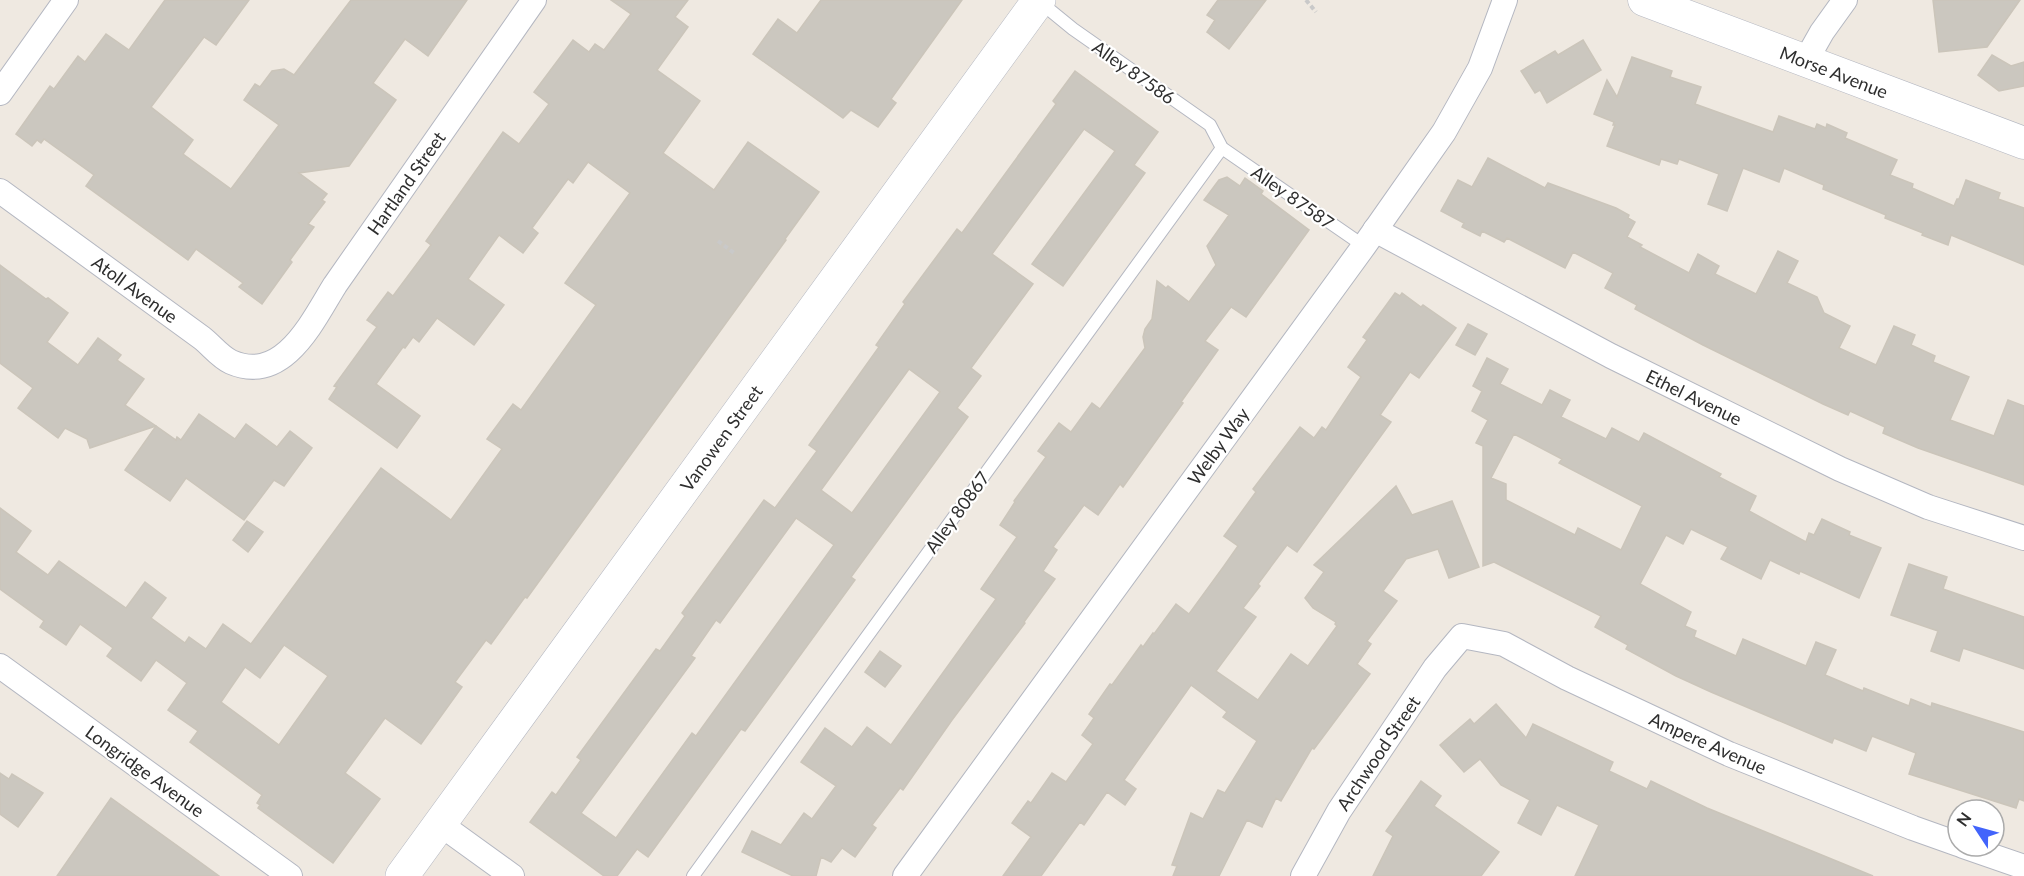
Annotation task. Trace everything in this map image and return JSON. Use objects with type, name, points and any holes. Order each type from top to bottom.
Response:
[{"type":"main road","name":"Vanowen Street","points":[[402,876],[1038,0]]},
{"type":"street","points":[[0,93],[66,0]]},
{"type":"street","name":"Hartland Street","points":[[275,361],[296,346],[305,334],[335,285],[534,0]]},
{"type":"street","name":"Welby Way","points":[[905,876],[1444,132],[1480,68],[1505,0]]},
{"type":"street","name":"Morse Avenue","points":[[1644,0],[2024,143]]},
{"type":"street","points":[[1805,62],[1822,32],[1845,0]]},
{"type":"street","name":"Atoll Avenue","points":[[0,191],[202,338],[230,361],[252,367],[275,361]]},
{"type":"street","name":"Ethel Avenue","points":[[1369,238],[1840,469],[1928,507],[2024,538]]},
{"type":"street","name":"Ampere Avenue","points":[[1462,636],[1504,644],[1567,678],[1729,754],[1946,840]]},
{"type":"street","name":"Archwood Street","points":[[1302,876],[1339,811],[1435,668],[1462,636]]},
{"type":"street","name":"Longridge Avenue","points":[[0,666],[290,876]]},
{"type":"street","points":[[440,824],[512,876]]},
{"type":"street","points":[[1998,858],[2024,867]]},
{"type":"lane","name":"Alley 87586","points":[[1038,0],[1073,29],[1210,125],[1222,148]]},
{"type":"lane","name":"Alley 87587","points":[[1222,148],[1369,238]]},
{"type":"lane","name":"Alley 80867","points":[[693,876],[1222,148]]},
{"type":"path","points":[[1306,0],[1316,12]]},
{"type":"path","points":[[718,241],[734,253]]},
{"type":"building","points":[[165,0],[249,0],[216,45],[204,37],[151,107],[193,140],[183,154],[231,189],[279,125],[244,100],[255,84],[260,87],[272,71],[284,69],[294,75],[351,0],[467,0],[428,56],[405,39],[373,83],[396,100],[349,166],[299,173],[327,194],[322,200],[325,202],[308,224],[314,227],[262,304],[239,287],[243,283],[196,249],[188,260],[86,186],[94,175],[44,139],[41,143],[37,140],[32,146],[16,134],[50,86],[54,89],[78,56],[85,62],[106,34],[129,50]]},
{"type":"building","points":[[611,0],[688,0],[675,17],[688,27],[657,70],[700,101],[663,153],[714,190],[748,142],[819,192],[527,598],[525,597],[491,644],[486,640],[455,682],[462,687],[421,744],[385,718],[345,773],[380,799],[333,863],[258,808],[260,805],[257,803],[262,795],[190,742],[198,731],[168,710],[187,683],[156,660],[141,681],[107,656],[113,648],[80,624],[66,645],[40,627],[44,621],[0,589],[0,508],[31,531],[16,552],[48,575],[59,561],[126,608],[145,582],[166,598],[151,618],[185,643],[189,637],[206,649],[223,624],[251,644],[381,468],[451,520],[502,449],[487,439],[513,404],[521,410],[596,305],[565,283],[630,193],[588,162],[573,183],[568,179],[532,228],[538,233],[523,253],[499,235],[468,279],[504,305],[474,345],[437,318],[419,342],[413,337],[405,348],[403,347],[376,384],[420,416],[397,448],[329,399],[337,387],[334,386],[377,327],[367,320],[388,292],[393,296],[431,245],[426,241],[503,132],[519,144],[549,104],[534,92],[573,40],[589,52],[595,44],[604,50],[631,14]],"holes":[[[284,645],[328,676],[279,745],[221,702],[245,667],[260,678]]]},
{"type":"building","points":[[821,0],[962,0],[891,99],[896,103],[878,127],[851,110],[843,118],[753,54],[778,19],[797,33]]},
{"type":"building","points":[[1218,0],[1266,0],[1229,49],[1207,32],[1215,20],[1207,15]]},
{"type":"building","points":[[1933,0],[2020,0],[1987,47],[1939,52]]},
{"type":"building","points":[[1583,40],[1601,70],[1547,103],[1540,90],[1535,93],[1521,71],[1555,51],[1558,55]]},
{"type":"building","points":[[1992,55],[2011,66],[2024,62],[2024,86],[1999,91],[1978,75]]},
{"type":"building","points":[[1632,57],[1672,71],[1670,77],[1701,87],[1695,104],[1773,132],[1779,116],[1815,129],[1817,124],[1826,128],[1827,124],[1847,133],[1845,138],[1897,160],[1890,175],[1913,184],[1912,188],[1954,206],[1966,180],[2000,193],[1998,199],[2024,208],[2024,265],[1951,235],[1948,245],[1922,235],[1923,233],[1885,218],[1886,215],[1823,189],[1824,185],[1784,168],[1779,182],[1743,168],[1727,211],[1708,204],[1719,174],[1679,159],[1677,164],[1661,159],[1659,165],[1607,146],[1614,122],[1594,114],[1607,80],[1617,97]]},
{"type":"building","points":[[1075,71],[1158,132],[1134,165],[1145,173],[1063,286],[1032,264],[1115,151],[1084,129],[992,254],[1033,284],[971,368],[981,376],[957,408],[968,417],[851,577],[855,580],[745,731],[741,729],[648,857],[637,849],[617,876],[604,876],[530,822],[552,792],[556,795],[581,760],[577,757],[656,649],[660,651],[685,616],[682,613],[764,500],[775,508],[817,451],[809,445],[879,347],[876,345],[905,304],[903,302],[957,229],[962,233],[1056,104],[1053,101]],"holes":[[[909,369],[940,392],[852,513],[821,490]],[[796,518],[834,545],[696,736],[692,733],[616,838],[581,813],[695,658],[691,656],[716,620],[720,623]]]},
{"type":"building","points":[[1488,158],[1545,188],[1548,183],[1629,215],[1628,218],[1635,222],[1627,237],[1642,245],[1640,247],[1689,273],[1698,254],[1719,266],[1715,274],[1756,294],[1778,251],[1798,261],[1787,283],[1817,297],[1824,313],[1850,326],[1839,348],[1876,365],[1894,326],[1915,335],[1911,345],[1935,356],[1933,362],[1969,377],[1950,420],[1994,436],[2008,400],[2024,406],[2024,485],[1918,448],[1883,433],[1885,427],[1850,411],[1848,415],[1823,404],[1703,345],[1635,309],[1637,305],[1605,288],[1613,273],[1573,252],[1565,268],[1507,238],[1504,242],[1482,231],[1480,236],[1462,227],[1464,223],[1441,211],[1458,180],[1472,187]]},
{"type":"building","points":[[1227,177],[1240,186],[1245,178],[1263,191],[1261,194],[1309,230],[1246,317],[1231,307],[1205,341],[1218,350],[1123,487],[1120,484],[1098,515],[1084,505],[1053,547],[1057,550],[1043,571],[1055,579],[903,790],[900,788],[872,825],[876,828],[855,857],[842,848],[831,862],[821,857],[816,876],[793,876],[742,852],[752,831],[781,845],[804,813],[812,819],[836,786],[801,762],[825,728],[852,747],[867,727],[891,745],[996,599],[981,589],[1017,537],[1000,525],[1014,501],[1046,457],[1038,451],[1059,423],[1071,432],[1092,403],[1100,409],[1145,348],[1143,337],[1152,319],[1157,281],[1166,288],[1168,286],[1189,302],[1216,265],[1207,246],[1229,215],[1204,200],[1219,180]]},
{"type":"building","points":[[0,265],[68,313],[47,342],[78,365],[98,338],[121,355],[117,360],[144,379],[125,405],[156,426],[90,448],[87,439],[65,428],[58,438],[18,408],[33,388],[0,363]]},
{"type":"building","points":[[1395,293],[1400,296],[1402,293],[1421,307],[1423,305],[1456,328],[1419,378],[1410,372],[1380,415],[1391,422],[1297,552],[1287,545],[1258,584],[1260,586],[1243,608],[1256,617],[1216,671],[1258,700],[1291,654],[1308,666],[1337,626],[1336,622],[1313,608],[1305,598],[1324,572],[1314,565],[1396,486],[1412,515],[1452,501],[1479,567],[1449,578],[1438,549],[1406,559],[1383,591],[1397,601],[1367,641],[1371,644],[1357,664],[1370,674],[1314,749],[1312,748],[1281,801],[1276,798],[1262,827],[1247,820],[1219,876],[1173,876],[1177,866],[1172,865],[1191,813],[1203,819],[1218,790],[1225,793],[1257,741],[1223,717],[1227,712],[1191,685],[1124,780],[1136,789],[1125,805],[1107,792],[1084,825],[1080,822],[1041,876],[1003,876],[1031,837],[1012,823],[1028,801],[1031,803],[1052,773],[1066,782],[1093,744],[1082,735],[1094,718],[1089,714],[1110,684],[1112,685],[1141,645],[1143,647],[1176,604],[1189,614],[1224,566],[1238,546],[1224,536],[1256,492],[1253,489],[1300,427],[1314,438],[1322,427],[1326,430],[1361,377],[1348,367],[1367,340],[1363,337]]},
{"type":"building","points":[[1468,324],[1487,334],[1475,355],[1456,345]]},
{"type":"building","points":[[1487,358],[1508,369],[1500,384],[1542,405],[1550,390],[1570,400],[1561,417],[1606,439],[1612,428],[1639,442],[1644,433],[1721,474],[1719,477],[1756,496],[1749,511],[1806,542],[1809,533],[1814,535],[1822,519],[1850,532],[1849,535],[1881,548],[1859,598],[1770,560],[1761,579],[1721,559],[1728,547],[1691,529],[1683,544],[1666,535],[1640,584],[1691,612],[1685,626],[1696,631],[1694,637],[1736,656],[1743,639],[1806,666],[1816,642],[1836,650],[1825,675],[1863,691],[1864,688],[1909,706],[1911,699],[1931,707],[1932,703],[2024,732],[2024,801],[2019,799],[2016,808],[2006,805],[2006,798],[1985,798],[1909,774],[1916,753],[1872,736],[1866,751],[1834,738],[1832,743],[1711,692],[1626,649],[1628,645],[1595,627],[1601,616],[1494,562],[1483,566],[1483,446],[1476,443],[1488,420],[1472,411],[1482,391],[1473,386]],"holes":[[[1514,434],[1562,459],[1559,463],[1642,506],[1621,550],[1578,528],[1575,535],[1506,500],[1506,484],[1491,478]]]},
{"type":"building","points":[[199,414],[235,439],[246,424],[277,447],[290,431],[312,448],[284,486],[274,480],[244,520],[186,478],[170,501],[125,470],[156,426],[176,440],[177,437],[181,440]]},
{"type":"building","points":[[247,521],[263,532],[248,552],[233,540]]},
{"type":"building","points":[[1909,564],[1947,577],[1943,589],[2024,617],[2024,669],[1963,648],[1959,661],[1931,651],[1938,631],[1891,615]]},
{"type":"building","points":[[880,651],[901,666],[885,687],[865,672]]},
{"type":"building","points":[[1496,704],[1526,738],[1533,724],[1613,762],[1609,771],[1647,789],[1651,781],[1707,808],[1873,876],[1575,876],[1599,825],[1557,805],[1541,835],[1518,823],[1530,800],[1501,785],[1480,759],[1464,772],[1440,745],[1470,719],[1474,724]]},
{"type":"building","points":[[0,773],[9,779],[12,774],[43,793],[18,827],[0,814]]},
{"type":"building","points":[[1421,781],[1441,796],[1434,806],[1499,852],[1481,876],[1373,876],[1393,836],[1386,831]]},
{"type":"building","points":[[111,798],[193,857],[219,876],[57,876]]}]
